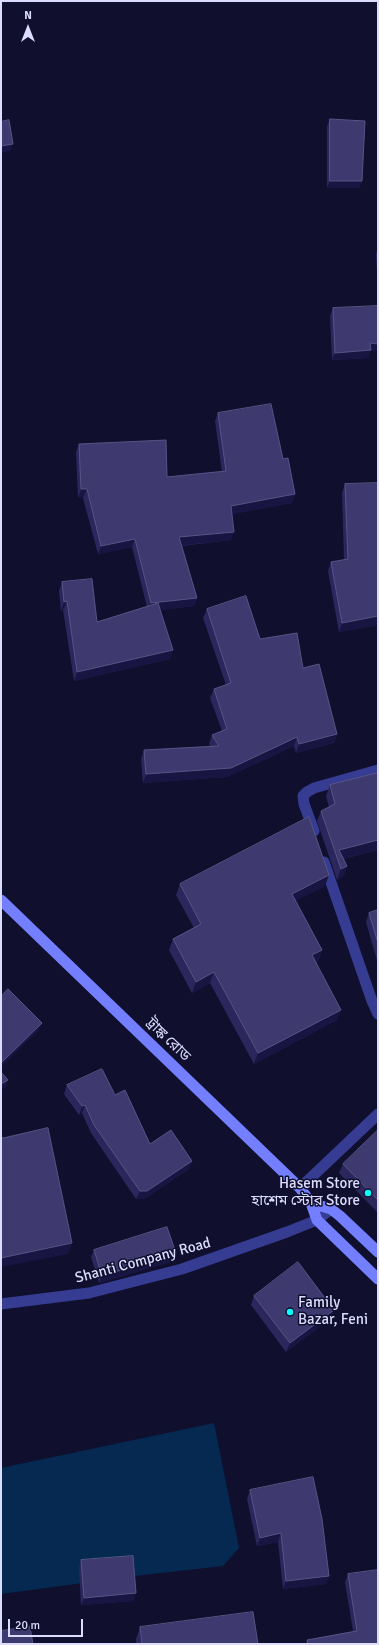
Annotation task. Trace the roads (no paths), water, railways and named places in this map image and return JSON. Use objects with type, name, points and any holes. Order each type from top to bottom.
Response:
[{"type":"main road","name":"ট্রাঙ্ক রোড","points":[[1,900],[300,1188],[311,1203],[317,1220],[378,1279]]},
{"type":"main road","points":[[311,1203],[331,1209],[378,1252]]},
{"type":"street","points":[[317,840],[304,804],[303,796],[314,788],[378,770]]},
{"type":"street","points":[[322,855],[372,1001],[378,1014]]},
{"type":"street","points":[[300,1188],[378,1114]]},
{"type":"street","name":"Shanti Company Road","points":[[1,1304],[89,1293],[182,1269],[317,1220],[331,1209]]},
{"type":"water","points":[[214,1423],[239,1548],[223,1566],[1,1594],[1,1468]]},
{"type":"place","name":"Hasem Store হাশেম স্টোর Store","points":[[368,1193]]},
{"type":"place","name":"Family Bazar, Feni","points":[[290,1312]]}]
